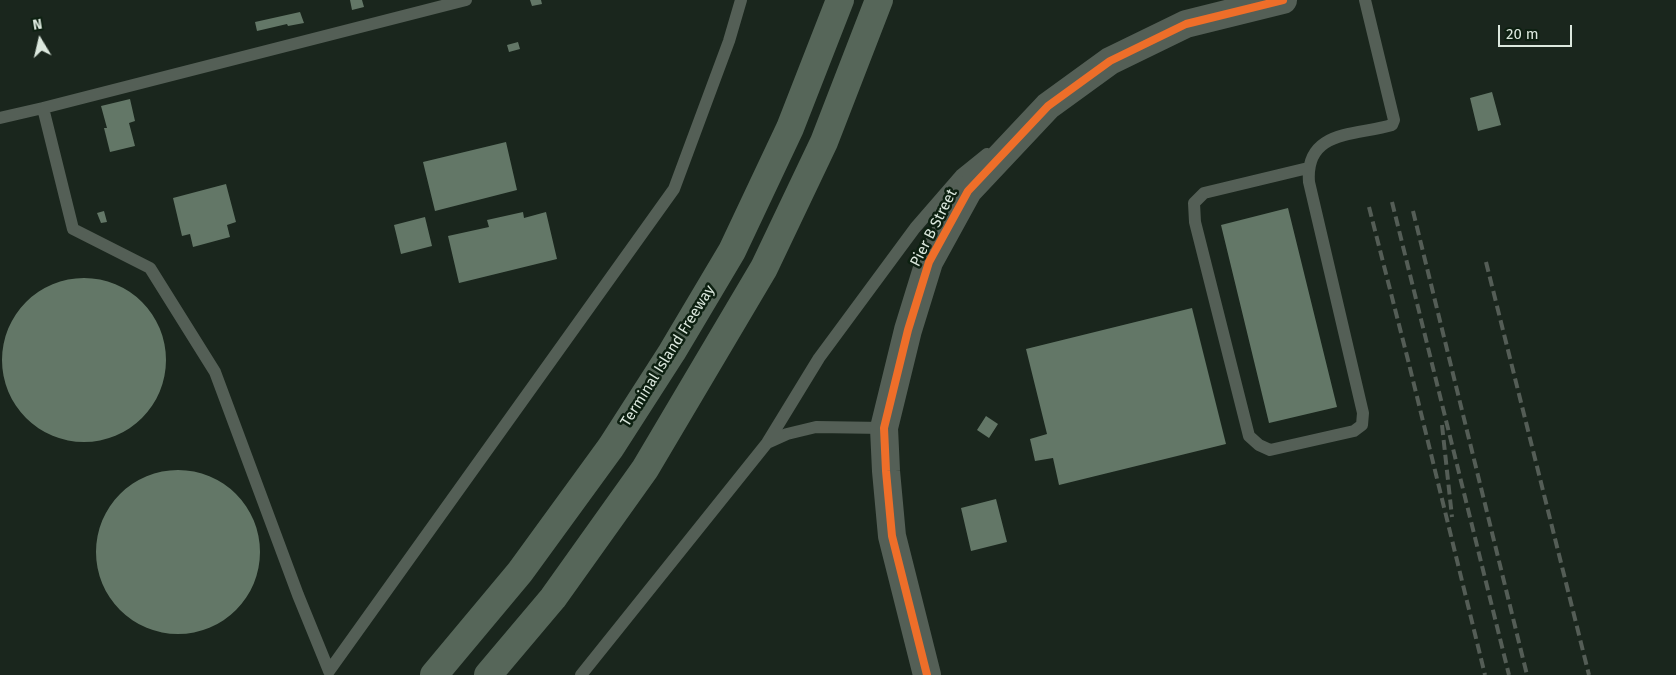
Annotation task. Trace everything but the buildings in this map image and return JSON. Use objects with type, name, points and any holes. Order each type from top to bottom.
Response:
[{"type":"highway","name":"Terminal Island Freeway","points":[[434,675],[520,572],[611,447],[677,344],[732,251],[790,128],[840,0]]},
{"type":"highway","points":[[488,675],[553,598],[645,469],[764,268],[824,142],[879,0]]},
{"type":"street","name":"Pier B Street","points":[[927,675],[892,536],[884,428],[908,330],[930,262],[968,191],[1048,106],[1110,62],[1186,24],[1283,0]]},
{"type":"lane","points":[[0,118],[466,0]]},
{"type":"lane","points":[[328,673],[674,189],[729,41],[741,0]]},
{"type":"lane","points":[[1308,168],[1204,193],[1194,203],[1195,222],[1249,436],[1258,445],[1270,450],[1354,430],[1362,425],[1363,412],[1309,182],[1308,168],[1316,150],[1323,142],[1392,125],[1394,120],[1365,0]]},
{"type":"lane","points":[[581,675],[767,443],[819,358],[915,228],[960,175],[1048,106]]},
{"type":"lane","points":[[43,108],[73,229],[150,268],[215,372],[328,673]]},
{"type":"lane","points":[[767,443],[787,434],[816,427],[884,428]]},
{"type":"railway","points":[[1392,202],[1509,675]]},
{"type":"railway","points":[[1369,207],[1485,675]]},
{"type":"railway","points":[[1413,211],[1527,675]]},
{"type":"railway","points":[[1486,262],[1589,675]]},
{"type":"railway","points":[[1442,425],[1452,517]]},
{"type":"cycle path","points":[[927,675],[892,536],[884,428],[908,330],[929,262],[968,191],[1048,106],[1110,61],[1186,24],[1283,0]]}]
